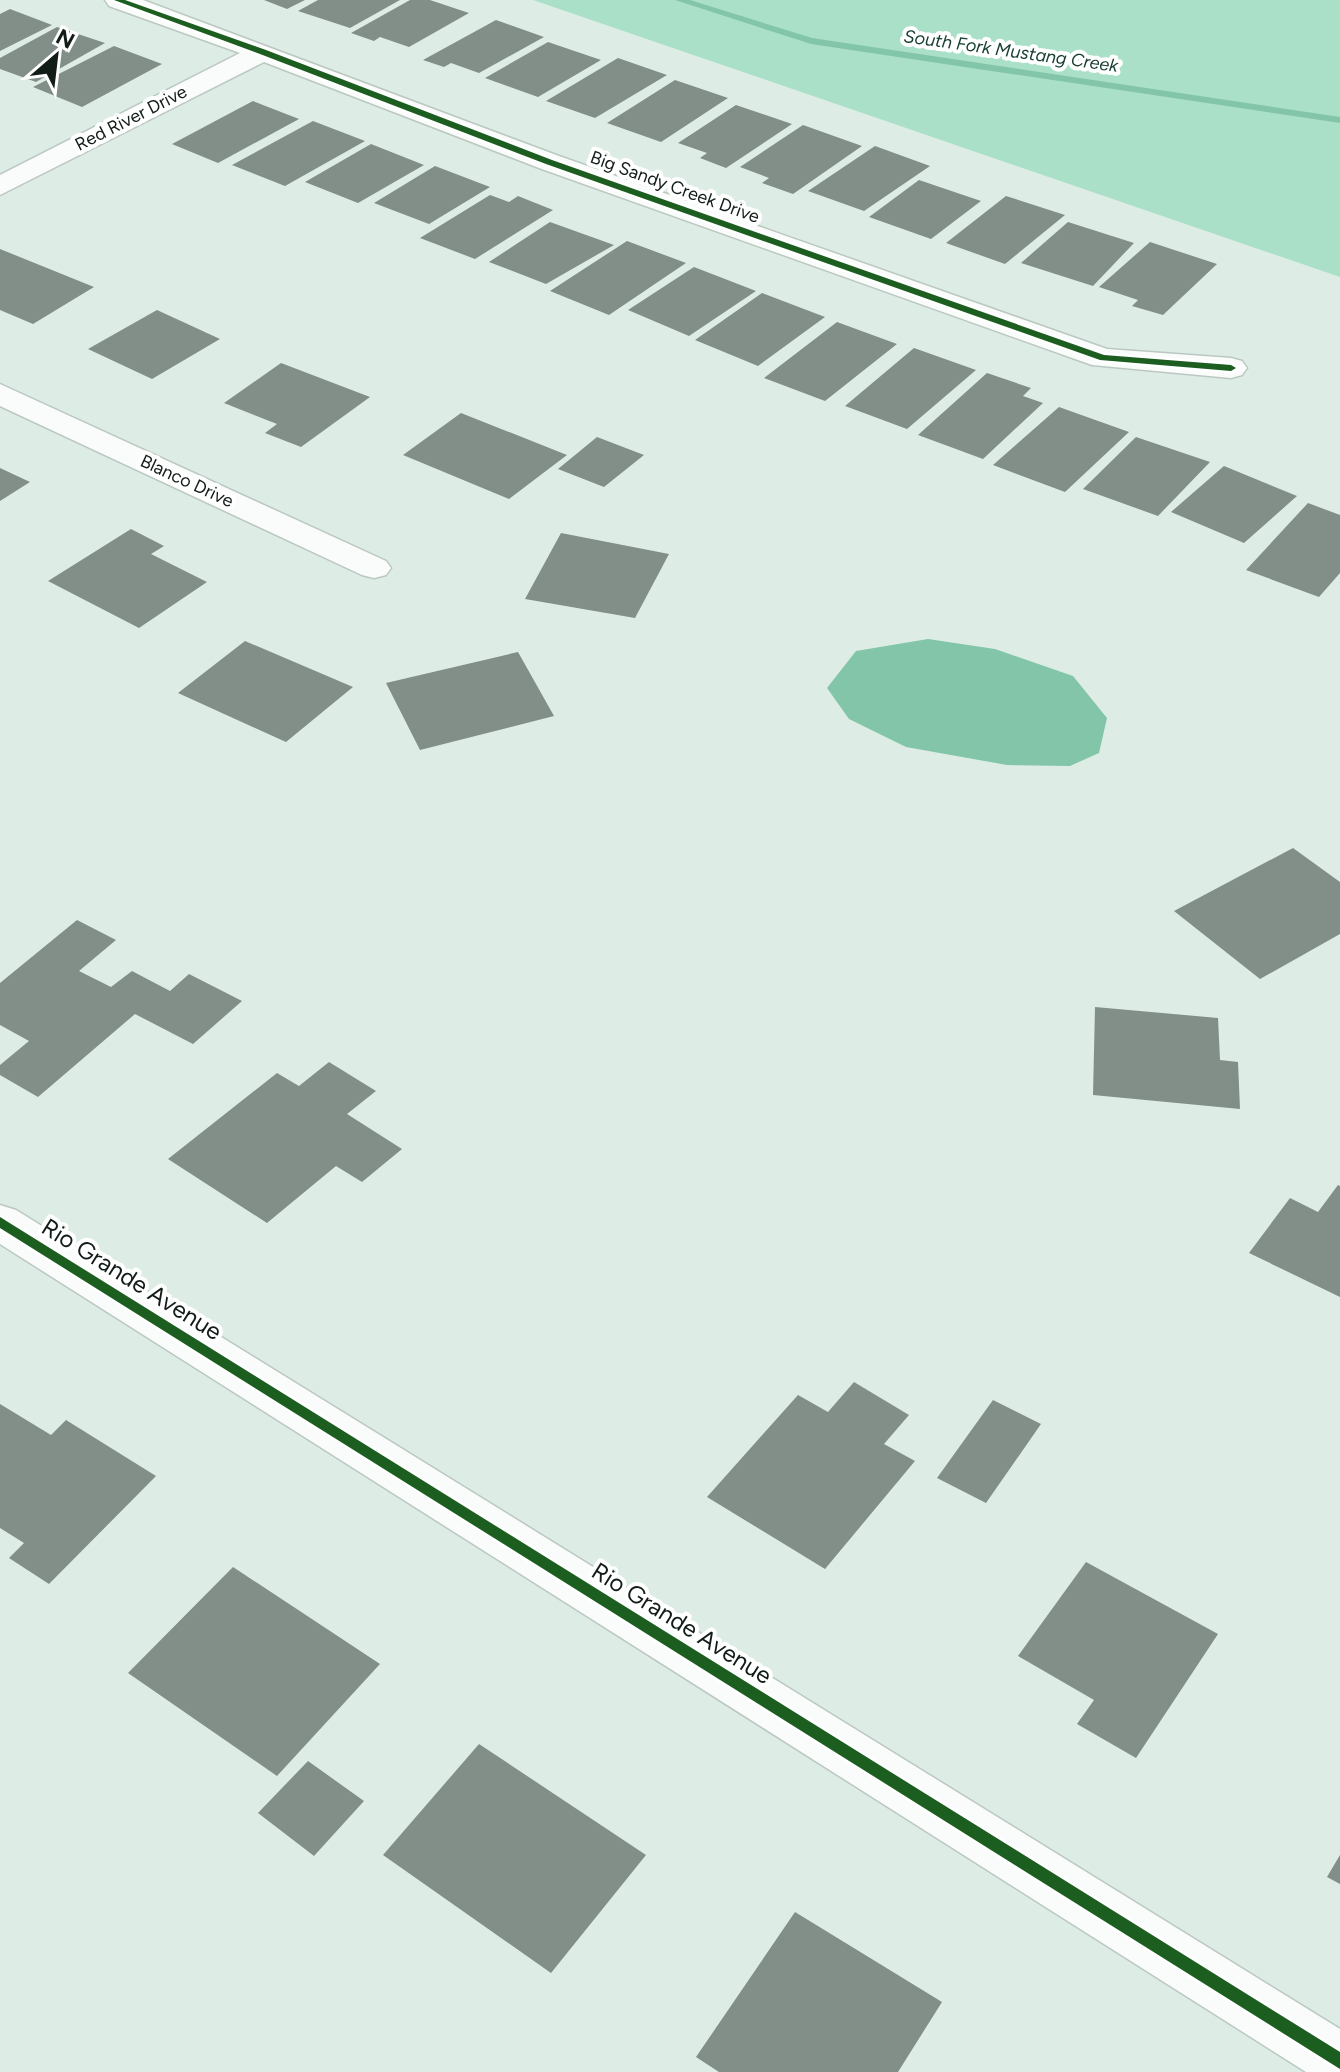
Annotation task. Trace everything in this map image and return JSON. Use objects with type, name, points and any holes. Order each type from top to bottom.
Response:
[{"type":"street","name":"Big Sandy Creek Drive","points":[[118,0],[549,162],[1103,358],[1231,368]]},
{"type":"street","name":"Red River Drive","points":[[0,186],[263,52]]},
{"type":"street","name":"Blanco Drive","points":[[0,394],[374,568]]},
{"type":"street","name":"Rio Grande Avenue","points":[[0,1222],[1340,2061]]},
{"type":"shaded area","points":[[533,0],[1340,0],[1340,277]]},
{"type":"shaded area","points":[[928,639],[995,649],[1073,676],[1107,718],[1099,753],[1070,766],[1007,765],[906,747],[849,719],[827,688],[856,651]]},
{"type":"building","points":[[264,0],[305,0],[287,9]]},
{"type":"building","points":[[318,0],[400,0],[350,28],[298,11]]},
{"type":"building","points":[[410,0],[430,0],[469,13],[409,47],[380,37],[374,41],[351,33]]},
{"type":"building","points":[[10,9],[52,25],[0,51],[0,14]]},
{"type":"building","points":[[496,20],[544,37],[479,73],[451,63],[444,67],[423,60]]},
{"type":"building","points":[[57,27],[105,43],[36,82],[0,69],[0,58]]},
{"type":"building","points":[[548,42],[601,60],[538,97],[485,78]]},
{"type":"building","points":[[114,46],[162,64],[82,107],[33,87]]},
{"type":"building","points":[[618,58],[667,75],[595,118],[546,101]]},
{"type":"building","points":[[675,80],[728,98],[661,142],[607,123]]},
{"type":"building","points":[[253,101],[299,119],[218,163],[172,144]]},
{"type":"building","points":[[736,105],[792,124],[726,168],[700,158],[707,153],[678,143]]},
{"type":"building","points":[[313,121],[365,141],[285,186],[232,165]]},
{"type":"building","points":[[803,125],[862,146],[793,194],[762,183],[769,178],[740,167]]},
{"type":"building","points":[[371,144],[424,165],[358,203],[305,182]]},
{"type":"building","points":[[875,146],[930,166],[864,211],[808,191]]},
{"type":"building","points":[[435,166],[490,187],[429,224],[374,203]]},
{"type":"building","points":[[919,180],[981,201],[931,239],[869,217]]},
{"type":"building","points":[[490,195],[509,202],[518,196],[553,210],[475,259],[420,238]]},
{"type":"building","points":[[1006,196],[1065,215],[1005,264],[946,243]]},
{"type":"building","points":[[550,222],[614,245],[546,284],[489,262]]},
{"type":"building","points":[[1068,222],[1134,243],[1093,286],[1021,263]]},
{"type":"building","points":[[627,241],[686,263],[609,315],[550,291]]},
{"type":"building","points":[[1150,242],[1217,264],[1163,315],[1132,306],[1138,300],[1099,287]]},
{"type":"building","points":[[0,249],[94,287],[33,324],[0,310]]},
{"type":"building","points":[[694,267],[756,291],[689,336],[628,310]]},
{"type":"building","points":[[762,293],[825,317],[758,366],[695,340]]},
{"type":"building","points":[[157,310],[220,339],[152,379],[88,349]]},
{"type":"building","points":[[837,322],[897,344],[825,401],[764,378]]},
{"type":"building","points":[[914,348],[976,370],[907,429],[845,406]]},
{"type":"building","points":[[281,363],[370,397],[301,447],[265,433],[277,424],[224,403]]},
{"type":"building","points":[[987,373],[1031,388],[1023,396],[1043,403],[983,459],[918,435]]},
{"type":"building","points":[[1059,407],[1129,432],[1065,492],[993,465]]},
{"type":"building","points":[[461,413],[567,455],[509,499],[403,455]]},
{"type":"building","points":[[597,437],[644,455],[604,487],[558,469]]},
{"type":"building","points":[[1136,437],[1210,462],[1158,516],[1083,489]]},
{"type":"building","points":[[1224,466],[1297,496],[1244,543],[1171,512]]},
{"type":"building","points":[[0,468],[30,482],[0,501]]},
{"type":"building","points":[[1308,503],[1340,515],[1340,573],[1319,597],[1246,570]]},
{"type":"building","points":[[131,529],[164,546],[151,554],[207,582],[139,628],[48,581]]},
{"type":"building","points":[[561,533],[669,554],[635,618],[525,599]]},
{"type":"building","points":[[245,641],[353,687],[286,742],[178,693]]},
{"type":"building","points":[[518,652],[554,716],[420,750],[386,683]]},
{"type":"building","points":[[1293,848],[1340,882],[1340,934],[1260,979],[1174,911]]},
{"type":"building","points":[[77,920],[116,940],[79,971],[111,987],[132,971],[170,991],[189,974],[242,1001],[193,1044],[135,1014],[38,1097],[0,1075],[0,1065],[29,1041],[0,1025],[0,983]]},
{"type":"building","points":[[1095,1007],[1218,1018],[1220,1060],[1238,1062],[1240,1109],[1093,1095]]},
{"type":"building","points":[[329,1062],[376,1091],[347,1114],[402,1149],[362,1182],[336,1166],[267,1223],[168,1159],[277,1073],[299,1086]]},
{"type":"building","points":[[1338,1185],[1340,1297],[1249,1253],[1290,1198],[1318,1212]]},
{"type":"building","points":[[854,1382],[909,1415],[884,1444],[915,1461],[825,1569],[707,1497],[798,1395],[828,1412]]},
{"type":"building","points":[[993,1400],[1041,1424],[986,1503],[937,1478]]},
{"type":"building","points":[[0,1404],[51,1435],[66,1420],[156,1476],[49,1584],[9,1558],[24,1543],[0,1528]]},
{"type":"building","points":[[1086,1562],[1218,1634],[1136,1758],[1077,1724],[1094,1700],[1018,1656]]},
{"type":"building","points":[[233,1567],[380,1664],[277,1776],[128,1673]]},
{"type":"building","points":[[479,1744],[646,1855],[551,1973],[383,1855]]},
{"type":"building","points":[[308,1761],[364,1801],[314,1856],[258,1813]]},
{"type":"building","points":[[1340,1855],[1340,1884],[1327,1877]]},
{"type":"building","points":[[795,1912],[942,2002],[898,2072],[719,2072],[696,2057]]},
{"type":"waterway","name":"South Fork Mustang Creek","points":[[680,0],[811,41],[1340,120]]},
{"type":"cycle path","points":[[118,0],[549,162],[1103,358],[1231,368]]},
{"type":"cycle path","points":[[0,1222],[1340,2061]]}]
